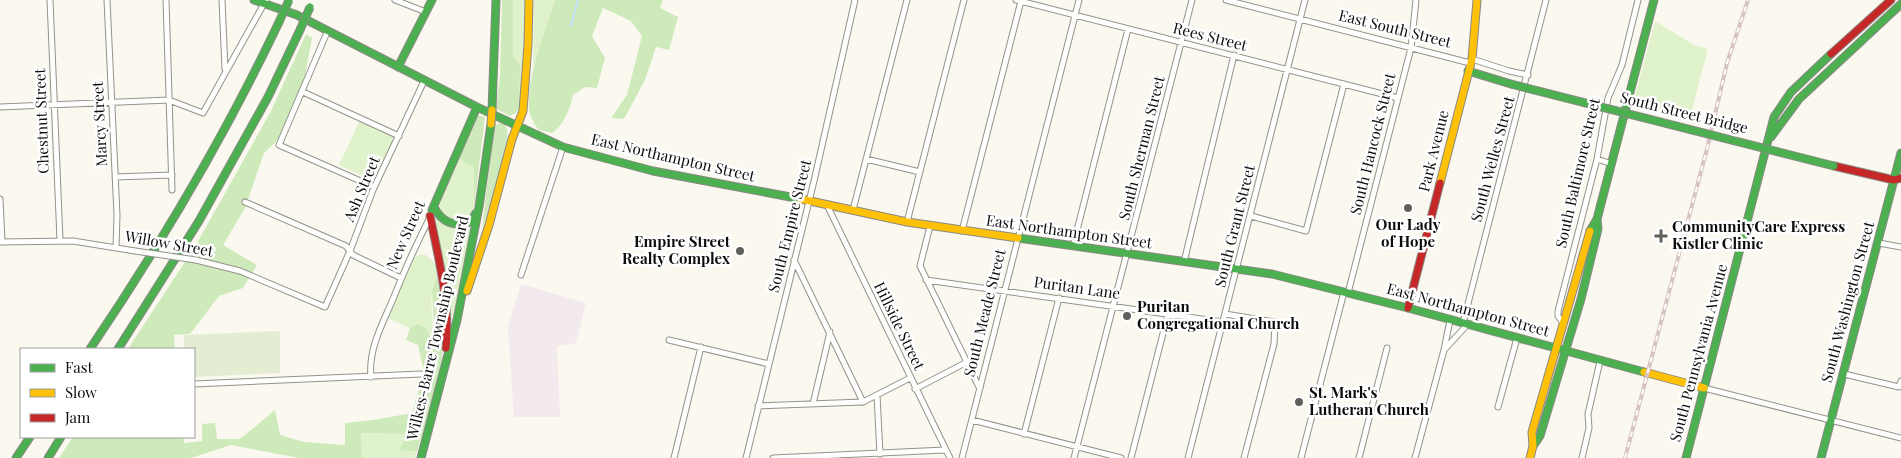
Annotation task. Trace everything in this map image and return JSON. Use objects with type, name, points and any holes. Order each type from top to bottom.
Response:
[{"type":"main road","name":"East Northampton Street","points":[[254,0],[265,2],[297,15],[424,81],[563,147],[653,171],[907,222],[1272,274],[1408,308],[1704,388]]},
{"type":"main road","points":[[91,348],[161,242],[202,173],[260,62],[289,0]]},
{"type":"main road","points":[[398,66],[432,0]]},
{"type":"main road","name":"Wilkes-Barre Township Boulevard","points":[[423,456],[457,320],[479,207],[491,124],[496,0]]},
{"type":"main road","points":[[457,320],[489,225],[512,139],[523,111],[529,0]]},
{"type":"main road","name":"Park Avenue","points":[[1408,308],[1470,64],[1477,0]]},
{"type":"main road","points":[[1533,446],[1540,436],[1587,274],[1598,229],[1597,219],[1654,0]]},
{"type":"main road","name":"South Pennsylvania Avenue","points":[[1686,458],[1774,117],[1791,92],[1802,80],[1891,0]]},
{"type":"main road","points":[[119,348],[209,204],[268,97],[311,3]]},
{"type":"main road","name":"South Pennsylvania Avenue","points":[[1769,140],[1799,98],[1901,4]]},
{"type":"main road","name":"South Street Bridge","points":[[1470,64],[1511,84],[1834,166],[1898,179]]},
{"type":"main road","name":"New Street","points":[[430,216],[477,107]]},
{"type":"main road","name":"South Washington Street","points":[[1821,458],[1878,243],[1898,179],[1901,153]]},
{"type":"main road","points":[[1898,179],[1901,184]]},
{"type":"main road","points":[[434,207],[439,218],[456,225],[471,222],[479,207]]},
{"type":"main road","points":[[430,216],[444,292],[447,322],[447,343],[443,373]]},
{"type":"main road","points":[[1530,458],[1533,446],[1532,432],[1591,227],[1597,219]]},
{"type":"main road","points":[[16,458],[29,438]]},
{"type":"main road","points":[[48,458],[60,438]]},
{"type":"street","name":"Chestnut Street","points":[[50,0],[60,240]]},
{"type":"street","name":"Marcy Street","points":[[107,0],[115,176],[116,247]]},
{"type":"street","points":[[166,0],[172,190]]},
{"type":"street","points":[[222,0],[225,71]]},
{"type":"street","points":[[395,0],[426,12]]},
{"type":"street","name":"South Empire Street","points":[[746,458],[809,201],[855,0]]},
{"type":"street","points":[[853,210],[907,0]]},
{"type":"street","points":[[907,222],[964,0]]},
{"type":"street","name":"South Meade Street","points":[[962,458],[1079,0]]},
{"type":"street","name":"South Sherman Street","points":[[1074,458],[1192,0]]},
{"type":"street","name":"East South Street","points":[[1226,0],[1470,64],[1528,74]]},
{"type":"street","name":"South Grant Street","points":[[1188,458],[1305,0]]},
{"type":"street","name":"South Hancock Street","points":[[1301,458],[1411,48],[1416,0]]},
{"type":"street","name":"South Welles Street","points":[[1465,324],[1546,0]]},
{"type":"street","name":"South Baltimore Street","points":[[1563,323],[1558,316],[1558,311],[1597,159],[1608,98],[1622,65],[1638,0]]},
{"type":"street","points":[[962,231],[1019,1]]},
{"type":"street","name":"Rees Street","points":[[1019,1],[1398,98]]},
{"type":"street","points":[[0,107],[169,100],[203,113],[265,2]]},
{"type":"street","points":[[1073,246],[1128,29]]},
{"type":"street","points":[[328,30],[279,145],[374,187]]},
{"type":"street","points":[[1184,262],[1234,55]]},
{"type":"street","name":"Ash Street","points":[[325,307],[350,251],[374,187],[424,81]]},
{"type":"street","points":[[1251,216],[1306,231],[1344,84]]},
{"type":"street","points":[[303,92],[399,136]]},
{"type":"street","points":[[521,275],[563,147]]},
{"type":"street","points":[[866,159],[920,172]]},
{"type":"street","points":[[1597,159],[1612,164]]},
{"type":"street","points":[[115,176],[172,175]]},
{"type":"street","points":[[0,199],[1,242]]},
{"type":"street","points":[[245,202],[346,246],[353,254],[401,278]]},
{"type":"street","name":"Hillside Street","points":[[827,205],[950,458]]},
{"type":"street","name":"New Street","points":[[371,377],[373,350],[401,278],[430,216]]},
{"type":"street","points":[[930,226],[920,266],[979,388]]},
{"type":"street","name":"Willow Street","points":[[1,242],[60,240],[196,260],[240,270],[325,307]]},
{"type":"street","points":[[1878,243],[1901,247]]},
{"type":"street","points":[[794,260],[863,402]]},
{"type":"street","points":[[1567,275],[1576,281]]},
{"type":"street","name":"Puritan Lane","points":[[926,280],[1223,322]]},
{"type":"street","points":[[1024,434],[1059,298]]},
{"type":"street","points":[[1131,458],[1168,314]]},
{"type":"street","points":[[1225,314],[1275,322],[1274,344],[1244,458]]},
{"type":"street","points":[[1415,458],[1444,350],[1450,320]]},
{"type":"street","points":[[1444,350],[1465,324]]},
{"type":"street","points":[[813,404],[830,332]]},
{"type":"street","points":[[1498,407],[1517,338]]},
{"type":"street","points":[[669,340],[769,364]]},
{"type":"street","points":[[674,458],[702,347]]},
{"type":"street","points":[[1358,458],[1387,348]]},
{"type":"street","points":[[1582,458],[1589,428],[1588,414],[1600,361]]},
{"type":"street","points":[[915,389],[967,362]]},
{"type":"street","points":[[195,384],[421,374]]},
{"type":"street","points":[[1844,374],[1899,387],[1901,380]]},
{"type":"street","points":[[758,406],[863,402],[910,378]]},
{"type":"street","name":"East Northampton Street","points":[[1704,388],[1901,438]]},
{"type":"street","points":[[877,394],[880,454]]},
{"type":"street","points":[[972,420],[1121,458]]},
{"type":"street","points":[[773,458],[853,457],[880,454],[905,455],[945,450]]},
{"type":"shaded area","points":[[521,284],[586,303],[576,343],[557,346],[560,417],[514,417],[508,327]]},
{"type":"green space","points":[[502,0],[513,0],[513,57],[520,65],[519,107],[517,112],[510,116],[496,109],[500,75]]},
{"type":"green space","points":[[513,0],[524,0],[525,3],[519,107],[513,57]]},
{"type":"green space","points":[[534,0],[555,0],[533,68]]},
{"type":"green space","points":[[555,0],[663,0],[660,8],[678,17],[669,50],[656,47],[645,80],[624,119],[611,118],[627,95],[642,36],[631,21],[603,8],[592,36],[605,58],[597,88],[585,87],[573,95],[566,116],[553,133],[539,130],[534,123],[529,109],[531,82]]},
{"type":"green space","points":[[1655,21],[1694,45],[1708,49],[1689,121],[1632,107]]},
{"type":"green space","points":[[306,34],[312,38],[304,81],[278,140],[264,153],[245,208],[223,245],[257,265],[243,288],[219,296],[190,334],[174,335],[175,348],[129,348],[196,245],[271,111]]},
{"type":"green space","points":[[478,115],[485,117],[474,208],[474,168],[458,158]]},
{"type":"green space","points":[[360,120],[395,137],[374,181],[339,165]]},
{"type":"green space","points":[[501,122],[506,124],[507,135],[504,162],[482,230],[494,126]]},
{"type":"green space","points":[[458,158],[474,168],[473,211],[465,221],[450,220],[441,213],[439,203]]},
{"type":"green space","points":[[435,218],[456,227],[471,227],[449,334]]},
{"type":"green space","points":[[422,254],[432,261],[437,270],[432,297],[435,350],[417,324],[410,328],[387,318],[413,258]]},
{"type":"green space","points":[[437,275],[443,321],[443,348],[436,387],[417,452],[400,450],[406,434],[361,433],[362,458],[299,458],[231,445],[191,458],[59,458],[72,438],[183,438],[184,443],[202,441],[202,424],[215,423],[217,439],[240,439],[275,410],[280,435],[304,442],[345,445],[345,423],[412,413],[424,372],[418,345],[406,340],[410,328],[417,324],[426,328],[435,348],[432,289]]},
{"type":"green space","points":[[280,331],[280,373],[195,377],[195,348],[184,348],[184,335]]},
{"type":"green space","points":[[361,433],[406,434],[401,450],[417,452],[415,458],[362,458]]},
{"type":"waterway","points":[[571,26],[578,0]]},
{"type":"railway","points":[[1625,458],[1708,145],[1727,63],[1748,0]]},
{"type":"traffic: fast","points":[[254,0],[297,15],[477,107],[563,147],[653,171],[801,199]]},
{"type":"traffic: fast","points":[[279,22],[289,0]]},
{"type":"traffic: fast","points":[[398,67],[432,0]]},
{"type":"traffic: fast","points":[[492,110],[496,0]]},
{"type":"traffic: fast","points":[[1590,231],[1597,219],[1654,0]]},
{"type":"traffic: fast","points":[[1771,137],[1799,99],[1901,4]]},
{"type":"traffic: fast","points":[[300,30],[310,7]]},
{"type":"traffic: fast","points":[[91,348],[142,270],[191,189],[237,106],[279,22]]},
{"type":"traffic: fast","points":[[119,348],[199,221],[268,97],[300,30]]},
{"type":"traffic: fast","points":[[1686,458],[1774,117],[1791,92],[1831,54]]},
{"type":"traffic: fast","points":[[1468,71],[1511,84]]},
{"type":"traffic: fast","points":[[1511,84],[1834,166]]},
{"type":"traffic: fast","points":[[432,210],[477,107]]},
{"type":"traffic: fast","points":[[421,458],[457,320],[479,207],[491,124]]},
{"type":"traffic: fast","points":[[1821,458],[1901,153]]},
{"type":"traffic: fast","points":[[434,207],[441,217],[454,224],[471,222],[476,213]]},
{"type":"traffic: fast","points":[[1533,446],[1540,436],[1581,299],[1598,229],[1597,219]]},
{"type":"traffic: fast","points":[[1018,238],[1272,274],[1408,308],[1644,372]]},
{"type":"traffic: fast","points":[[16,458],[29,438]]},
{"type":"traffic: fast","points":[[48,458],[60,438]]},
{"type":"traffic: slow","points":[[467,291],[489,225],[512,139],[523,111],[529,0]]},
{"type":"traffic: slow","points":[[1440,183],[1472,59],[1477,0]]},
{"type":"traffic: slow","points":[[491,124],[492,110]]},
{"type":"traffic: slow","points":[[801,199],[907,222],[1018,238]]},
{"type":"traffic: slow","points":[[1530,458],[1533,446],[1532,432],[1590,231]]},
{"type":"traffic: slow","points":[[1644,372],[1704,388]]},
{"type":"traffic: jam","points":[[1831,54],[1891,0]]},
{"type":"traffic: jam","points":[[1834,166],[1894,180],[1901,178]]},
{"type":"traffic: jam","points":[[1408,308],[1440,183]]},
{"type":"traffic: jam","points":[[430,216],[445,298],[446,348]]},
{"type":"place","name":"Our Lady of Hope","points":[[1408,208]]},
{"type":"place","name":"CommunityCare Express Kistler Clinic","points":[[1661,236]]},
{"type":"place","name":"Empire Street Realty Complex","points":[[740,251]]},
{"type":"place","name":"Puritan Congregational Church","points":[[1127,316]]},
{"type":"place","name":"St. Mark's Lutheran Church","points":[[1299,402]]}]
